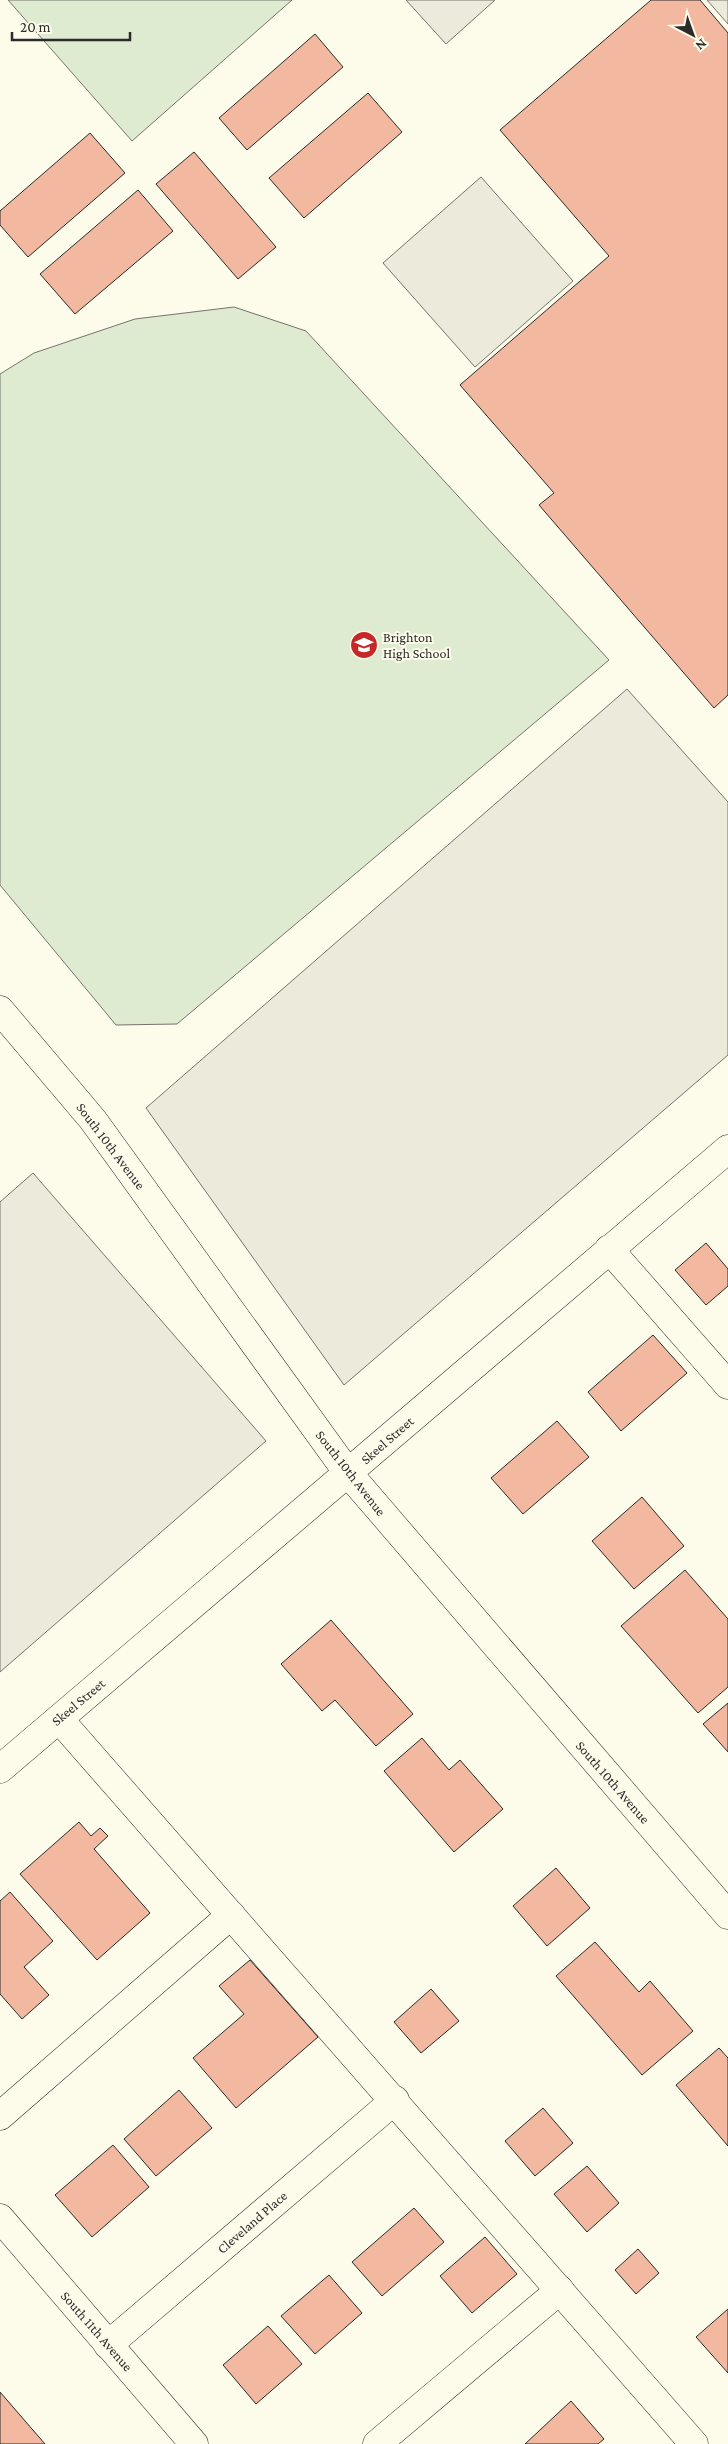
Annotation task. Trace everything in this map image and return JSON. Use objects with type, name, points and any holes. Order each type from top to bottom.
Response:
[{"type":"street","name":"South 10th Avenue","points":[[0,1010],[93,1120],[348,1473],[728,1915]]},
{"type":"street","name":"Skeel Street","points":[[0,1769],[728,1149]]},
{"type":"street","points":[[609,1249],[728,1385]]},
{"type":"street","points":[[59,1719],[395,2100],[694,2444]]},
{"type":"street","points":[[0,2116],[231,1915]]},
{"type":"street","name":"Cleveland Place","points":[[108,2345],[395,2100]]},
{"type":"street","name":"South 11th Avenue","points":[[0,2218],[194,2444]]},
{"type":"street","points":[[377,2444],[560,2290]]},
{"type":"green space","points":[[8,0],[292,0],[132,141]]},
{"type":"green space","points":[[234,307],[306,331],[609,660],[177,1024],[116,1025],[0,885],[0,374],[34,353],[135,319]]},
{"type":"shaded area","points":[[406,0],[495,0],[446,44]]},
{"type":"shaded area","points":[[707,0],[728,0],[728,24]]},
{"type":"shaded area","points":[[481,177],[573,281],[475,367],[383,263]]},
{"type":"shaded area","points":[[627,689],[728,802],[728,1055],[344,1385],[146,1108]]},
{"type":"shaded area","points":[[33,1173],[266,1441],[0,1672],[0,1202]]},
{"type":"building","points":[[651,0],[700,0],[728,33],[728,695],[714,708],[539,505],[554,493],[460,385],[609,256],[500,130]]},
{"type":"building","points":[[315,34],[343,67],[247,150],[219,118]]},
{"type":"building","points":[[368,93],[402,132],[304,218],[269,178]]},
{"type":"building","points":[[90,133],[125,173],[28,257],[0,225],[0,211]]},
{"type":"building","points":[[194,152],[276,247],[238,279],[156,184]]},
{"type":"building","points":[[138,190],[173,231],[75,314],[40,274]]},
{"type":"building","points":[[706,1243],[728,1269],[728,1286],[706,1305],[675,1270]]},
{"type":"building","points":[[653,1335],[687,1373],[621,1431],[588,1392]]},
{"type":"building","points":[[557,1421],[589,1457],[523,1514],[491,1478]]},
{"type":"building","points":[[642,1497],[684,1546],[634,1589],[592,1541]]},
{"type":"building","points":[[685,1570],[728,1619],[728,1687],[698,1713],[621,1626]]},
{"type":"building","points":[[331,1620],[413,1714],[376,1746],[335,1700],[322,1711],[281,1664]]},
{"type":"building","points":[[728,1703],[728,1752],[703,1724]]},
{"type":"building","points":[[422,1738],[449,1770],[460,1760],[503,1809],[454,1852],[384,1771]]},
{"type":"building","points":[[79,1822],[91,1836],[100,1828],[108,1836],[94,1849],[150,1913],[97,1960],[20,1874]]},
{"type":"building","points":[[556,1868],[590,1908],[547,1946],[513,1906]]},
{"type":"building","points":[[10,1892],[53,1941],[24,1967],[49,1995],[22,2019],[0,1994],[0,1901]]},
{"type":"building","points":[[595,1942],[639,1992],[650,1981],[693,2031],[642,2075],[556,1976]]},
{"type":"building","points":[[250,1960],[318,2037],[236,2108],[193,2058],[244,2014],[219,1986]]},
{"type":"building","points":[[431,1989],[459,2021],[421,2053],[394,2022]]},
{"type":"building","points":[[719,2048],[728,2058],[728,2146],[676,2085]]},
{"type":"building","points":[[179,2090],[212,2128],[156,2176],[124,2139]]},
{"type":"building","points":[[543,2108],[573,2143],[535,2176],[505,2141]]},
{"type":"building","points":[[113,2145],[149,2187],[92,2237],[55,2195]]},
{"type":"building","points":[[587,2166],[619,2203],[587,2232],[554,2194]]},
{"type":"building","points":[[414,2208],[444,2242],[382,2296],[352,2262]]},
{"type":"building","points":[[485,2237],[517,2274],[472,2313],[440,2276]]},
{"type":"building","points":[[638,2249],[659,2273],[636,2294],[615,2270]]},
{"type":"building","points":[[329,2275],[362,2313],[315,2354],[281,2316]]},
{"type":"building","points":[[728,2309],[728,2373],[696,2337]]},
{"type":"building","points":[[268,2326],[302,2364],[256,2404],[223,2365]]},
{"type":"building","points":[[0,2392],[45,2444],[0,2444]]},
{"type":"building","points":[[571,2401],[604,2439],[598,2444],[525,2444]]},
{"type":"place","name":"Brighton High School","points":[[364,645]]}]
